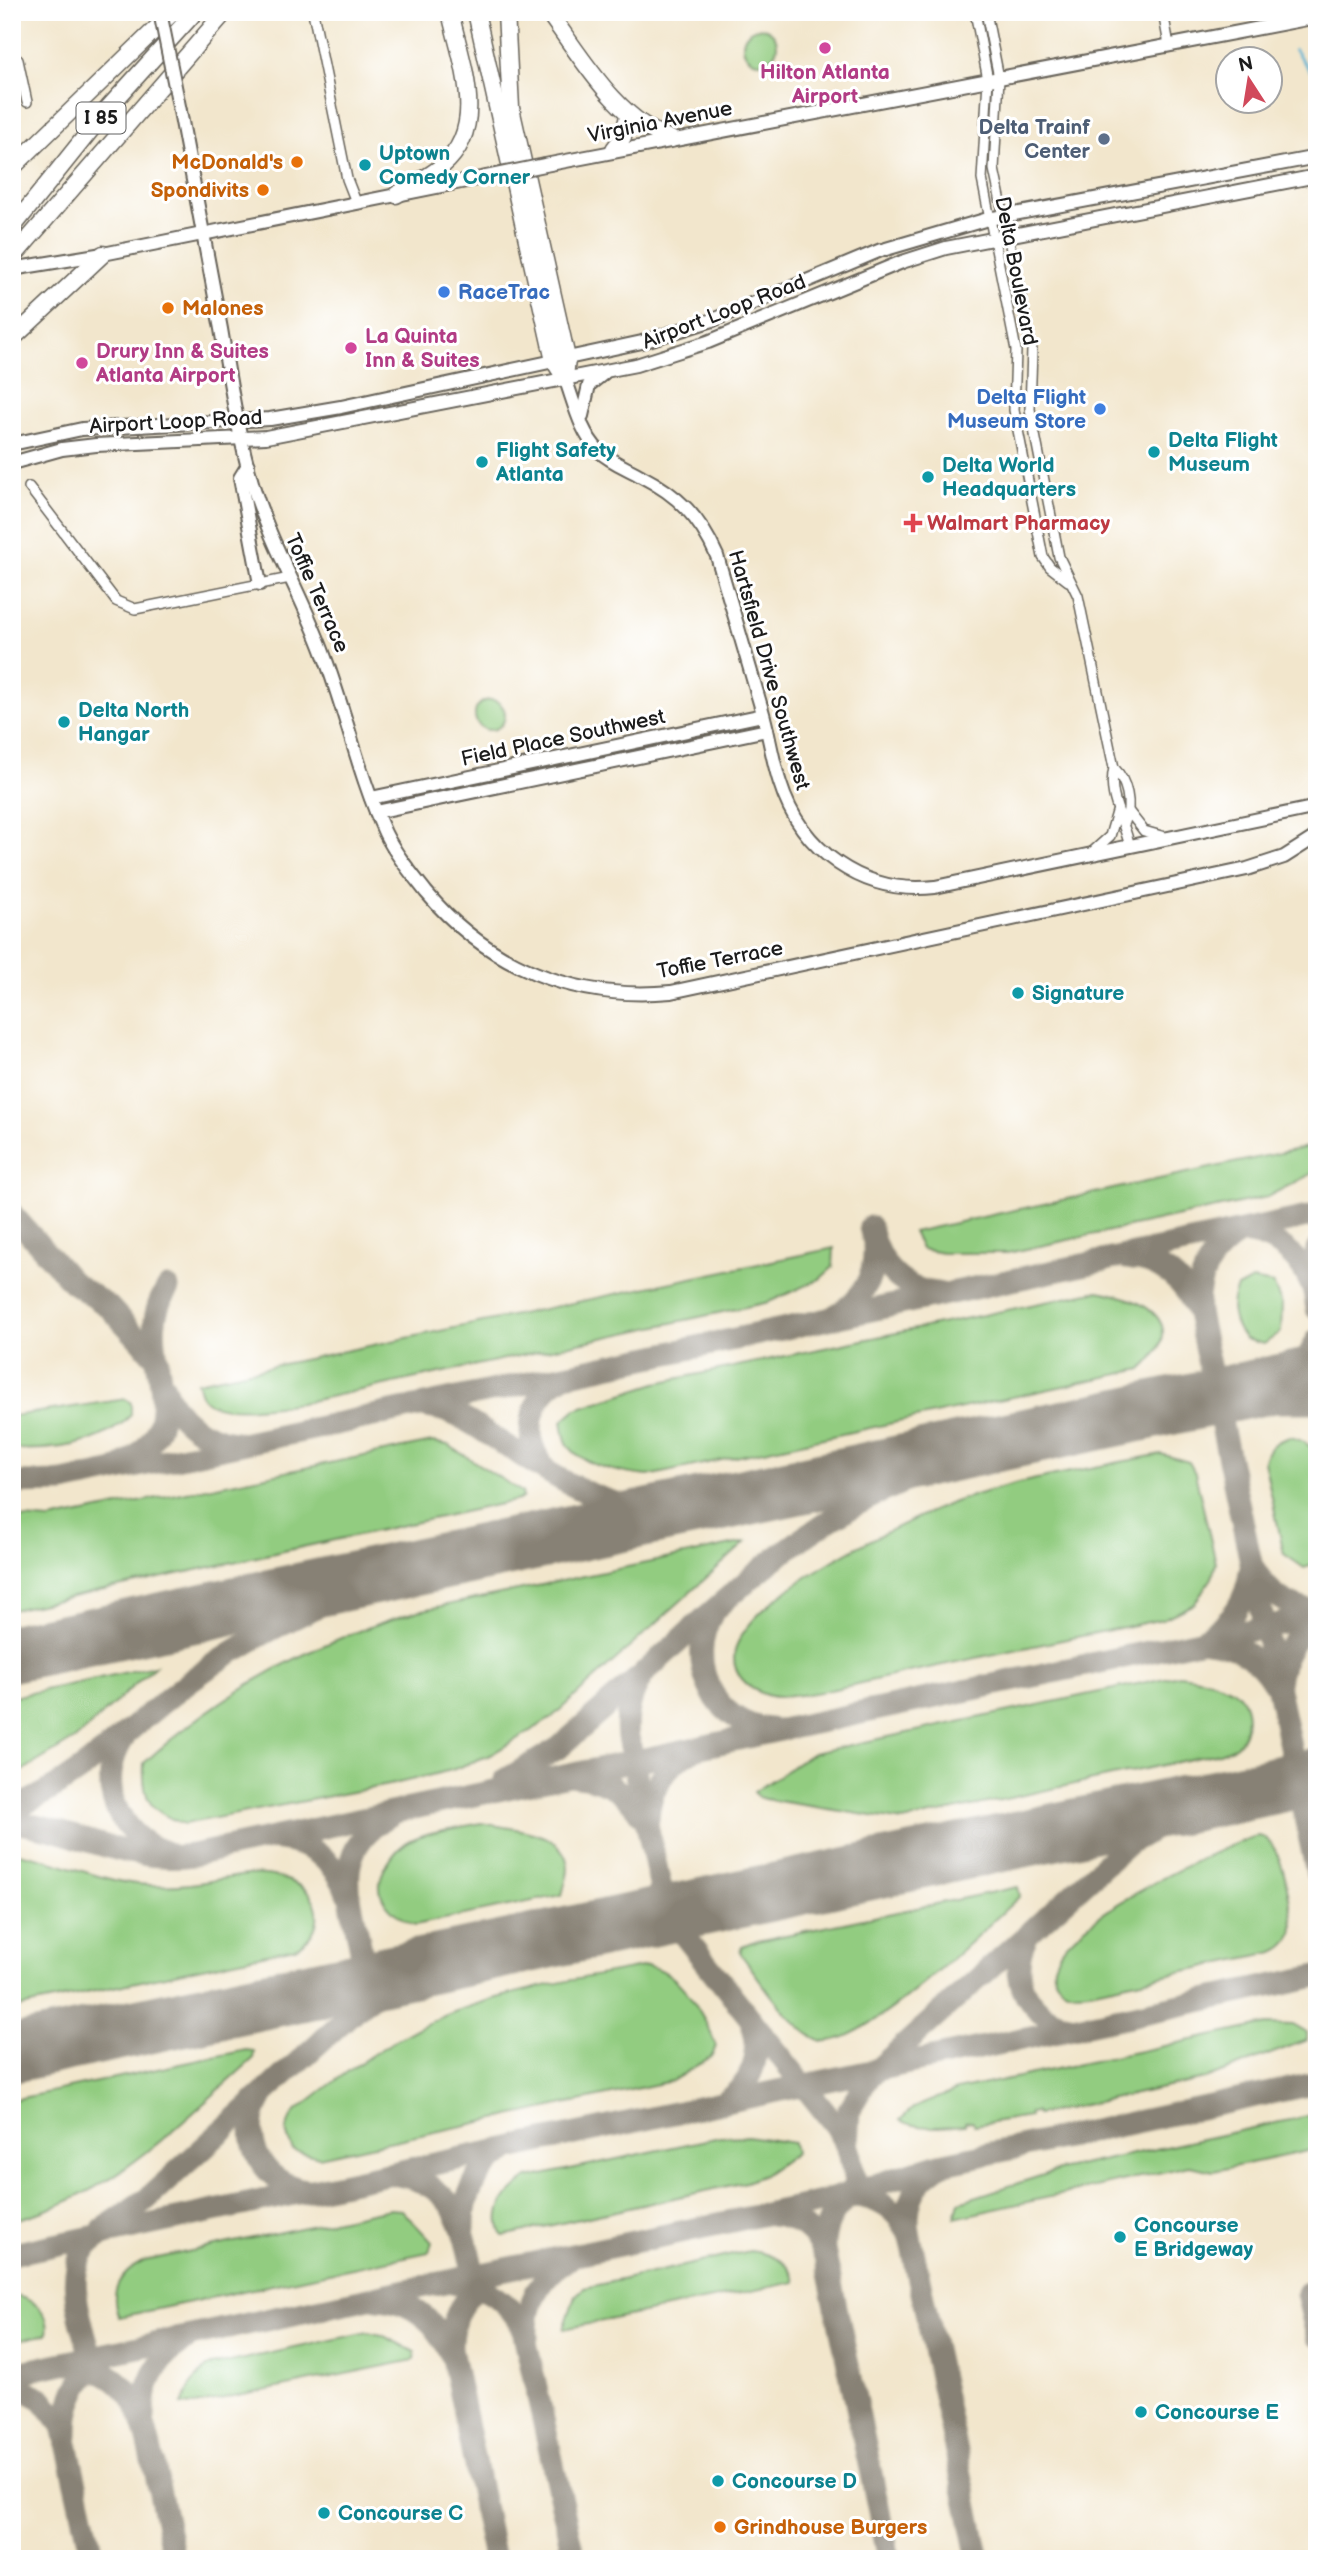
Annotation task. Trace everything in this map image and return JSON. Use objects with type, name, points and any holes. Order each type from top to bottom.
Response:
[{"type":"highway","points":[[12,168],[173,12]]},
{"type":"highway","name":"I 85","points":[[12,228],[109,107],[195,12]]},
{"type":"highway","name":"I 85","points":[[12,258],[225,12]]},
{"type":"highway","points":[[396,195],[441,167],[460,146],[467,129],[468,93],[450,12]]},
{"type":"highway","points":[[476,12],[565,377]]},
{"type":"highway","points":[[506,12],[511,108],[560,360]]},
{"type":"highway","points":[[548,12],[628,116],[650,132],[670,139]]},
{"type":"highway","points":[[614,149],[623,137],[628,116]]},
{"type":"highway","points":[[12,339],[103,254]]},
{"type":"main road","name":"Toffie Terrace","points":[[160,12],[237,421],[269,534],[328,666],[376,811],[403,863],[450,919],[467,934],[535,975],[620,993],[671,992],[1247,869],[1284,857],[1317,836]]},
{"type":"main road","name":"Virginia Avenue","points":[[12,269],[103,254],[614,149],[993,79],[1315,15]]},
{"type":"main road","name":"Airport Loop Road","points":[[12,444],[82,429],[237,421],[341,407],[560,360],[683,330],[883,249],[988,219],[1317,158]]},
{"type":"main road","name":"Airport Loop Road","points":[[12,463],[34,455],[85,446],[241,439],[333,426],[610,370],[677,354],[902,262],[992,237],[1317,176]]},
{"type":"main road","points":[[581,424],[584,396],[589,384],[610,370]]},
{"type":"main road","name":"Hartsfield Drive Southwest","points":[[565,377],[581,424],[598,450],[676,496],[706,531],[717,556],[763,715],[779,783],[795,820],[820,852],[856,875],[879,883],[917,889],[1317,807]]},
{"type":"main road","points":[[248,465],[240,478],[260,584]]},
{"type":"main road","name":"Field Place Southwest","points":[[376,811],[539,763],[763,715]]},
{"type":"main road","name":"Field Place Southwest","points":[[370,798],[541,777],[767,730]]},
{"type":"main road","points":[[631,743],[634,758]]},
{"type":"main road","points":[[539,763],[541,777]]},
{"type":"street","points":[[313,12],[347,179],[356,202]]},
{"type":"street","points":[[975,12],[993,79]]},
{"type":"street","points":[[986,12],[993,79]]},
{"type":"street","points":[[1163,12],[1169,45]]},
{"type":"street","points":[[12,56],[18,60],[27,102]]},
{"type":"street","name":"Delta Boulevard","points":[[993,79],[994,169],[1032,350],[1030,409],[1040,471],[1059,557],[1069,582],[1079,596],[1114,768],[1110,781],[1117,812],[1125,822],[1130,847]]},
{"type":"street","name":"Delta Boulevard","points":[[993,79],[981,169],[988,219],[1016,350],[1014,410],[1044,557],[1050,567],[1069,582]]},
{"type":"street","points":[[29,487],[116,601],[124,607],[141,608],[290,578]]},
{"type":"street","name":"Delta Boulevard","points":[[1114,768],[1124,778],[1129,812]]},
{"type":"street","points":[[1089,855],[1110,836],[1117,812]]},
{"type":"street","points":[[1125,822],[1129,812],[1144,831],[1170,838]]},
{"type":"green space","points":[[760,28],[772,33],[777,45],[772,57],[760,62],[748,57],[743,45],[748,33]]},
{"type":"green space","points":[[490,700],[501,704],[505,715],[501,726],[490,730],[479,726],[475,715],[479,704]]},
{"type":"green space","points":[[1317,1145],[1317,1171],[1267,1197],[1008,1253],[942,1253],[921,1249],[913,1232]]},
{"type":"green space","points":[[834,1248],[833,1267],[820,1279],[769,1302],[301,1403],[249,1408],[221,1407],[210,1404],[203,1398],[197,1382]]},
{"type":"green space","points":[[1252,1280],[1273,1284],[1282,1304],[1281,1332],[1264,1344],[1245,1339],[1237,1328],[1233,1315],[1237,1288]]},
{"type":"green space","points":[[1098,1291],[1132,1300],[1145,1307],[1156,1316],[1162,1326],[1162,1339],[1156,1353],[1142,1369],[648,1476],[615,1471],[581,1458],[565,1438],[562,1421],[576,1409],[656,1383]]},
{"type":"green space","points":[[126,1399],[131,1403],[131,1415],[106,1434],[60,1448],[12,1449],[12,1416]]},
{"type":"green space","points":[[1291,1437],[1310,1446],[1317,1462],[1317,1564],[1304,1568],[1284,1554],[1264,1461],[1273,1444]]},
{"type":"green space","points":[[432,1442],[448,1445],[522,1492],[523,1497],[12,1610],[12,1517],[50,1520]]},
{"type":"green space","points":[[1161,1454],[1189,1462],[1195,1473],[1216,1563],[1212,1578],[1194,1604],[1163,1619],[795,1696],[768,1696],[758,1692],[742,1679],[734,1654],[748,1627],[776,1599],[858,1547],[936,1509],[985,1492],[1034,1479]]},
{"type":"green space","points":[[746,1542],[550,1719],[490,1755],[452,1770],[394,1784],[184,1824],[155,1809],[150,1802],[144,1786],[144,1763],[175,1736],[206,1712],[272,1671],[342,1637],[418,1611]]},
{"type":"green space","points":[[155,1666],[78,1737],[12,1777],[12,1697]]},
{"type":"green space","points":[[1179,1675],[1213,1681],[1238,1694],[1246,1708],[1247,1717],[1244,1734],[1234,1747],[1219,1753],[903,1821],[759,1798],[754,1792],[813,1753]]},
{"type":"green space","points":[[481,1823],[534,1833],[558,1845],[565,1855],[568,1868],[562,1895],[415,1925],[389,1908],[381,1892],[380,1883],[382,1873],[401,1847],[427,1834]]},
{"type":"green space","points":[[1257,1836],[1266,1839],[1273,1847],[1284,1872],[1293,1930],[1282,1948],[1274,1952],[1090,1991],[1070,1991],[1060,1985],[1054,1966],[1067,1944],[1093,1921],[1128,1897],[1168,1875]]},
{"type":"green space","points":[[12,1852],[105,1878],[143,1885],[183,1885],[244,1875],[271,1875],[307,1891],[317,1909],[316,1925],[310,1937],[295,1948],[12,2009]]},
{"type":"green space","points":[[1018,1887],[1020,1896],[923,1984],[863,2028],[838,2039],[819,2040],[797,2025],[740,1953],[742,1946],[752,1942]]},
{"type":"green space","points":[[647,1966],[659,1969],[681,1985],[706,2022],[716,2046],[712,2056],[672,2081],[319,2157],[293,2150],[287,2131],[288,2122],[294,2113],[378,2051],[423,2026],[471,2006],[514,1993]]},
{"type":"green space","points":[[1267,2024],[1293,2025],[1307,2033],[1307,2040],[1205,2079],[1037,2115],[1036,2112],[1029,2113],[1030,2116],[974,2125],[973,2121],[965,2122],[965,2125],[940,2127],[923,2127],[900,2120],[913,2108],[957,2090]]},
{"type":"green space","points":[[246,2050],[254,2051],[253,2059],[142,2156],[81,2195],[48,2210],[12,2220],[12,2100]]},
{"type":"green space","points":[[1317,2114],[1317,2149],[1214,2171],[1189,2166],[955,2218],[959,2202],[1059,2170]]},
{"type":"green space","points":[[748,2136],[793,2143],[795,2153],[764,2175],[746,2182],[503,2236],[499,2218],[503,2202],[528,2178],[720,2137]]},
{"type":"green space","points":[[389,2209],[402,2210],[432,2242],[429,2252],[119,2317],[115,2299],[118,2284],[128,2271],[144,2261]]},
{"type":"green space","points":[[750,2251],[771,2256],[784,2263],[795,2282],[564,2329],[575,2296],[584,2288]]},
{"type":"green space","points":[[12,2296],[26,2299],[38,2307],[46,2319],[47,2334],[12,2342]]},
{"type":"green space","points":[[368,2332],[382,2335],[415,2352],[414,2360],[195,2405],[182,2404],[192,2383],[207,2367]]},
{"type":"waterway","points":[[1294,49],[1317,80]]},
{"type":"taxiway","points":[[12,1214],[72,1282],[109,1307],[158,1360]]},
{"type":"taxiway","points":[[12,1483],[63,1482],[1317,1215]]},
{"type":"taxiway","points":[[870,1227],[879,1252],[892,1273],[912,1287],[938,1293]]},
{"type":"taxiway","points":[[1241,1233],[1221,1248],[1207,1267],[1199,1289],[1198,1313],[1317,1873]]},
{"type":"taxiway","points":[[1243,1233],[1267,1239],[1286,1250],[1302,1267],[1313,1289]]},
{"type":"taxiway","points":[[836,1315],[853,1302],[866,1286],[873,1267],[874,1246]]},
{"type":"taxiway","points":[[1317,1250],[1312,1279],[1317,1309]]},
{"type":"taxiway","points":[[1127,1258],[1151,1264],[1171,1275],[1187,1292],[1198,1313]]},
{"type":"taxiway","points":[[120,1467],[146,1448],[158,1427],[162,1405],[154,1334],[157,1310],[168,1288]]},
{"type":"taxiway","points":[[1279,1383],[1304,1364],[1317,1340]]},
{"type":"taxiway","points":[[546,1470],[533,1446],[532,1420],[542,1396],[562,1377]]},
{"type":"taxiway","points":[[164,1387],[175,1408],[191,1425],[211,1436],[235,1442]]},
{"type":"taxiway","points":[[1166,1407],[1317,1402]]},
{"type":"taxiway","points":[[427,1407],[465,1420],[583,1491],[627,1506],[677,1511]]},
{"type":"taxiway","points":[[889,2559],[824,2250],[826,2232],[832,2216],[842,2203],[857,2192],[849,2151],[836,2126],[671,1919],[664,1903],[628,1737],[627,1719],[636,1686],[646,1671],[721,1603],[799,1541],[856,1505],[892,1487],[1005,1442]]},
{"type":"taxiway","points":[[1255,1570],[1273,1593],[1298,1607],[1317,1612]]},
{"type":"taxiway","points":[[12,1809],[38,1797],[85,1766],[194,1678],[242,1646],[318,1606],[397,1571]]},
{"type":"taxiway","points":[[1207,1636],[1224,1624],[1237,1609],[1246,1591],[1250,1571]]},
{"type":"taxiway","points":[[712,1614],[704,1633],[702,1652],[703,1670],[710,1688],[719,1703],[733,1716],[750,1725],[770,1729]]},
{"type":"taxiway","points":[[12,1822],[59,1832],[122,1851],[144,1855],[193,1855],[1317,1616]]},
{"type":"taxiway","points":[[1278,1684],[1282,1665],[1290,1648],[1317,1620]]},
{"type":"taxiway","points":[[1207,1641],[1227,1645],[1245,1653],[1261,1666],[1273,1682]]},
{"type":"taxiway","points":[[505,1780],[560,1747],[636,1680]]},
{"type":"taxiway","points":[[123,1739],[111,1773],[111,1790],[116,1806],[123,1821],[134,1834],[165,1852]]},
{"type":"taxiway","points":[[648,1819],[652,1798],[661,1779],[674,1763],[692,1751]]},
{"type":"taxiway","points":[[576,1776],[596,1780],[614,1788],[622,1793],[642,1816]]},
{"type":"taxiway","points":[[847,2146],[849,2110],[868,2078],[1129,1843],[1185,1811],[1243,1792]]},
{"type":"taxiway","points":[[103,2229],[147,2199],[352,2013],[362,1989],[363,1963],[349,1885],[351,1860],[363,1837],[389,1816]]},
{"type":"taxiway","points":[[279,1840],[302,1845],[321,1856],[337,1872],[347,1893]]},
{"type":"taxiway","points":[[1027,1936],[1019,1967],[1026,1994],[1034,2006],[1046,2016],[1076,2026]]},
{"type":"taxiway","points":[[357,2009],[392,1979],[422,1967]]},
{"type":"taxiway","points":[[12,2254],[1317,1976]]},
{"type":"taxiway","points":[[723,2102],[741,2087],[752,2069],[756,2047],[752,2024]]},
{"type":"taxiway","points":[[12,2374],[826,2201],[940,2164],[1317,2083]]},
{"type":"taxiway","points":[[261,2099],[252,2129],[258,2157],[278,2179],[307,2190]]},
{"type":"taxiway","points":[[464,2228],[466,2205],[474,2184],[487,2166],[505,2152]]},
{"type":"taxiway","points":[[850,2196],[870,2199],[887,2207],[900,2220],[910,2237],[908,2217],[912,2198],[921,2182],[936,2168]]},
{"type":"taxiway","points":[[396,2175],[432,2187],[444,2197],[460,2224],[474,2276]]},
{"type":"taxiway","points":[[770,2215],[789,2219],[804,2227],[816,2240],[825,2257]]},
{"type":"taxiway","points":[[91,2357],[78,2309],[76,2275],[79,2260],[87,2247],[101,2236]]},
{"type":"taxiway","points":[[910,2237],[979,2559]]},
{"type":"taxiway","points":[[527,2338],[529,2314],[536,2292],[550,2273],[569,2259]]},
{"type":"taxiway","points":[[486,2279],[470,2293],[459,2310],[453,2328],[451,2349],[494,2559]]},
{"type":"taxiway","points":[[455,2283],[477,2287],[496,2297],[518,2319],[523,2329],[574,2559]]},
{"type":"taxiway","points":[[1307,2293],[1317,2336]]},
{"type":"taxiway","points":[[378,2299],[402,2304],[423,2316],[439,2333],[451,2356]]},
{"type":"taxiway","points":[[144,2417],[146,2394],[154,2373],[159,2364],[185,2341]]},
{"type":"taxiway","points":[[67,2435],[69,2412],[75,2392],[87,2375],[104,2360]]},
{"type":"taxiway","points":[[73,2364],[95,2369],[112,2377],[125,2388],[134,2402],[147,2436],[174,2559]]},
{"type":"taxiway","points":[[12,2383],[42,2399],[63,2426],[93,2559]]},
{"type":"runway","points":[[12,1653],[1317,1375]]},
{"type":"runway","points":[[12,2054],[1317,1776]]},
{"type":"place","name":"Hilton Atlanta Airport","points":[[825,48]]},
{"type":"place","name":"Delta Trainf Center","points":[[1104,139]]},
{"type":"place","name":"McDonald's","points":[[297,162]]},
{"type":"place","name":"Uptown Comedy Corner","points":[[365,165]]},
{"type":"place","name":"Spondivits","points":[[263,190]]},
{"type":"place","name":"RaceTrac","points":[[444,292]]},
{"type":"place","name":"Malones","points":[[168,308]]},
{"type":"place","name":"La Quinta Inn & Suites","points":[[351,348]]},
{"type":"place","name":"Drury Inn & Suites Atlanta Airport","points":[[82,363]]},
{"type":"place","name":"Delta Flight Museum Store","points":[[1100,409]]},
{"type":"place","name":"Delta Flight Museum","points":[[1154,452]]},
{"type":"place","name":"Flight Safety Atlanta","points":[[482,462]]},
{"type":"place","name":"Delta World Headquarters","points":[[928,477]]},
{"type":"place","name":"Walmart Pharmacy","points":[[913,523]]},
{"type":"place","name":"Delta North Hangar","points":[[64,722]]},
{"type":"place","name":"Signature","points":[[1018,993]]},
{"type":"place","name":"Concourse E Bridgeway","points":[[1120,2237]]},
{"type":"place","name":"Concourse E","points":[[1141,2412]]},
{"type":"place","name":"Concourse D","points":[[718,2481]]},
{"type":"place","name":"Concourse C","points":[[324,2513]]},
{"type":"place","name":"Grindhouse Burgers","points":[[720,2527]]}]
